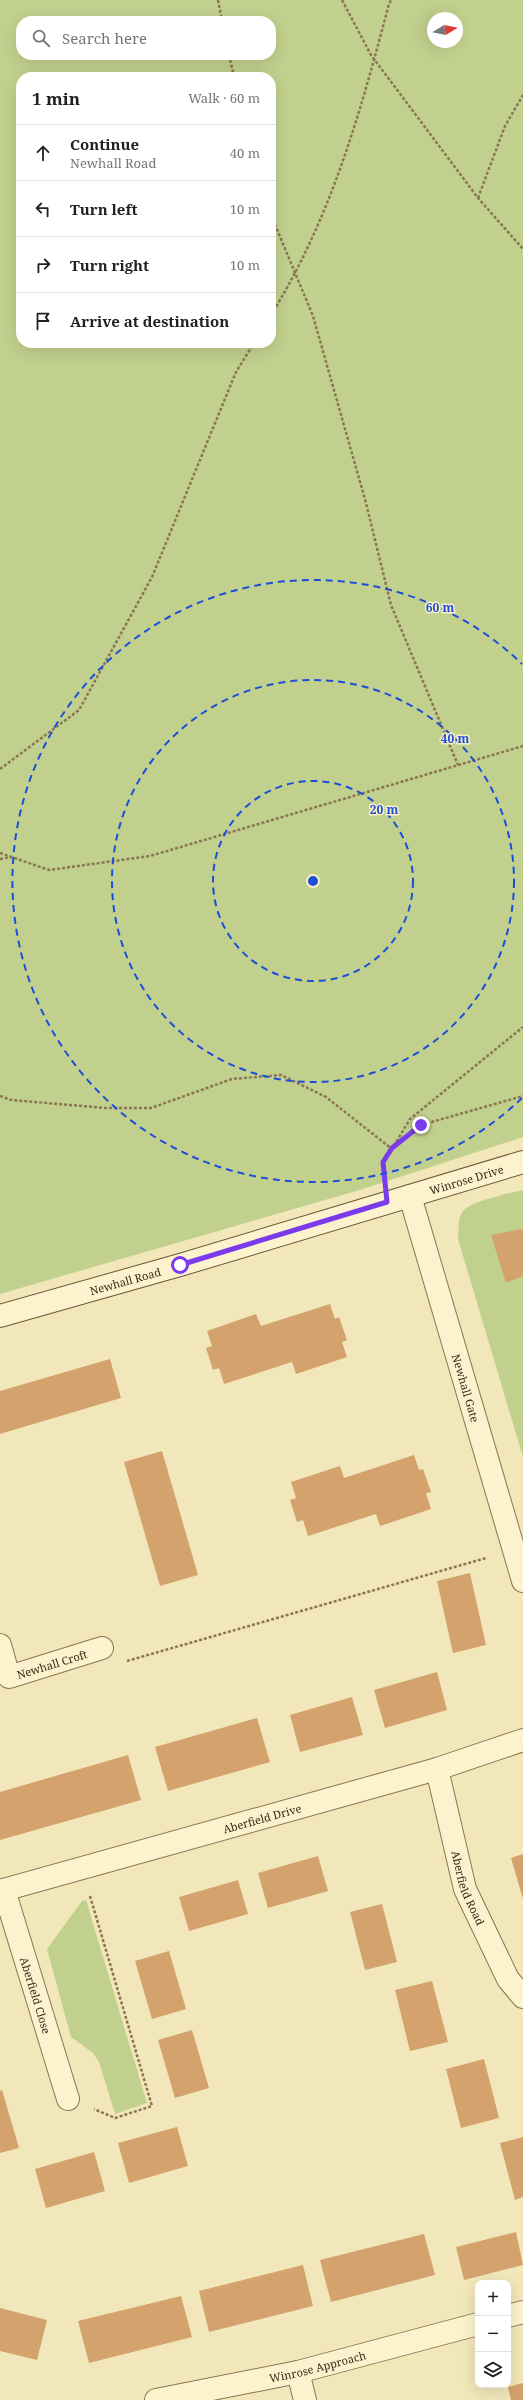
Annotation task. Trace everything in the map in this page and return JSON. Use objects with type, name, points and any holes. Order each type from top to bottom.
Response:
[{"type":"street","name":"Winrose Drive","points":[[410,1196],[523,1162]]},
{"type":"street","name":"Newhall Road","points":[[0,1316],[180,1265],[410,1196]]},
{"type":"street","name":"Newhall Gate","points":[[410,1196],[523,1581]]},
{"type":"street","name":"Newhall Croft","points":[[0,1646],[9,1677],[102,1648]]},
{"type":"street","name":"Aberfield Drive","points":[[2,1891],[437,1769],[523,1740]]},
{"type":"street","name":"Aberfield Road","points":[[437,1769],[466,1889],[508,1979],[523,1997]]},
{"type":"street","name":"Aberfield Close","points":[[2,1891],[68,2099]]},
{"type":"street","points":[[511,2315],[523,2312]]},
{"type":"street","name":"Winrose Approach","points":[[156,2400],[298,2372],[475,2325]]},
{"type":"street","points":[[298,2372],[305,2400]]},
{"type":"path","points":[[218,0],[221,16]]},
{"type":"path","points":[[342,0],[374,58],[478,198],[523,249]]},
{"type":"path","points":[[276,307],[296,275],[321,220],[358,119],[388,4],[392,0]]},
{"type":"path","points":[[230,60],[233,72]]},
{"type":"path","points":[[478,198],[505,126],[523,95]]},
{"type":"path","points":[[276,227],[313,316],[366,503],[391,605],[458,765]]},
{"type":"path","points":[[0,769],[78,710],[152,577],[236,372],[251,348]]},
{"type":"path","points":[[0,853],[49,870],[150,856],[523,746]]},
{"type":"path","points":[[0,858],[12,857]]},
{"type":"path","points":[[387,1202],[383,1162],[410,1120],[523,1027]]},
{"type":"path","points":[[0,1096],[11,1100],[106,1108],[151,1108],[232,1079],[281,1075],[326,1097],[392,1148]]},
{"type":"path","points":[[392,1148],[421,1125],[523,1096]]},
{"type":"path","points":[[123,1663],[514,1550]]},
{"type":"path","points":[[68,2099],[116,2118],[152,2106],[82,1869]]},
{"type":"green space","points":[[0,0],[523,0],[523,1137],[363,1189],[0,1294]]},
{"type":"green space","points":[[523,1190],[523,1457],[458,1239],[460,1217],[467,1207],[491,1198]]},
{"type":"green space","points":[[86,1900],[147,2103],[115,2114],[99,2062],[93,2053],[71,2037],[47,1949],[82,1901]]},
{"type":"building","points":[[523,1229],[523,1276],[506,1283],[491,1235]]},
{"type":"building","points":[[330,1304],[335,1319],[339,1317],[347,1340],[342,1342],[347,1357],[296,1374],[292,1362],[224,1384],[219,1368],[213,1370],[206,1348],[212,1346],[207,1331],[256,1314],[261,1326]]},
{"type":"building","points":[[110,1359],[121,1398],[0,1434],[0,1391]]},
{"type":"building","points":[[162,1451],[198,1575],[160,1586],[124,1462]]},
{"type":"building","points":[[414,1455],[419,1470],[423,1469],[431,1492],[426,1493],[431,1509],[380,1526],[376,1514],[308,1536],[303,1520],[297,1522],[290,1500],[296,1498],[291,1482],[340,1466],[344,1478]]},
{"type":"building","points":[[470,1573],[486,1645],[453,1653],[437,1581]]},
{"type":"building","points":[[437,1672],[447,1710],[385,1728],[374,1690]]},
{"type":"building","points":[[352,1697],[363,1735],[300,1752],[290,1715]]},
{"type":"building","points":[[257,1718],[270,1762],[168,1791],[155,1747]]},
{"type":"building","points":[[128,1755],[141,1800],[0,1840],[0,1792]]},
{"type":"building","points":[[523,1854],[523,1899],[511,1858]]},
{"type":"building","points":[[318,1856],[328,1891],[268,1908],[258,1873]]},
{"type":"building","points":[[238,1880],[248,1914],[189,1931],[179,1897]]},
{"type":"building","points":[[382,1904],[397,1962],[365,1970],[350,1912]]},
{"type":"building","points":[[169,1951],[186,2009],[152,2019],[135,1961]]},
{"type":"building","points":[[432,1981],[448,2042],[410,2051],[395,1990]]},
{"type":"building","points":[[192,2030],[209,2088],[175,2098],[158,2040]]},
{"type":"building","points":[[484,2059],[499,2118],[461,2128],[446,2069]]},
{"type":"building","points":[[2,2090],[19,2148],[0,2153],[0,2091]]},
{"type":"building","points":[[177,2127],[188,2166],[129,2183],[118,2143]]},
{"type":"building","points":[[523,2137],[523,2197],[515,2200],[500,2143]]},
{"type":"building","points":[[94,2152],[105,2191],[46,2208],[35,2169]]},
{"type":"building","points":[[516,2232],[523,2265],[464,2280],[456,2247]]},
{"type":"building","points":[[424,2234],[435,2275],[331,2302],[320,2260]]},
{"type":"building","points":[[303,2265],[313,2306],[209,2332],[199,2291]]},
{"type":"building","points":[[181,2296],[192,2337],[89,2363],[78,2321]]},
{"type":"building","points":[[0,2308],[47,2320],[37,2360],[0,2351]]},
{"type":"building","points":[[523,2383],[523,2400],[511,2400],[508,2388],[511,2388],[511,2386]]},
{"type":"route","points":[[180,1265],[387,1202],[383,1162],[392,1148],[421,1125]]}]
